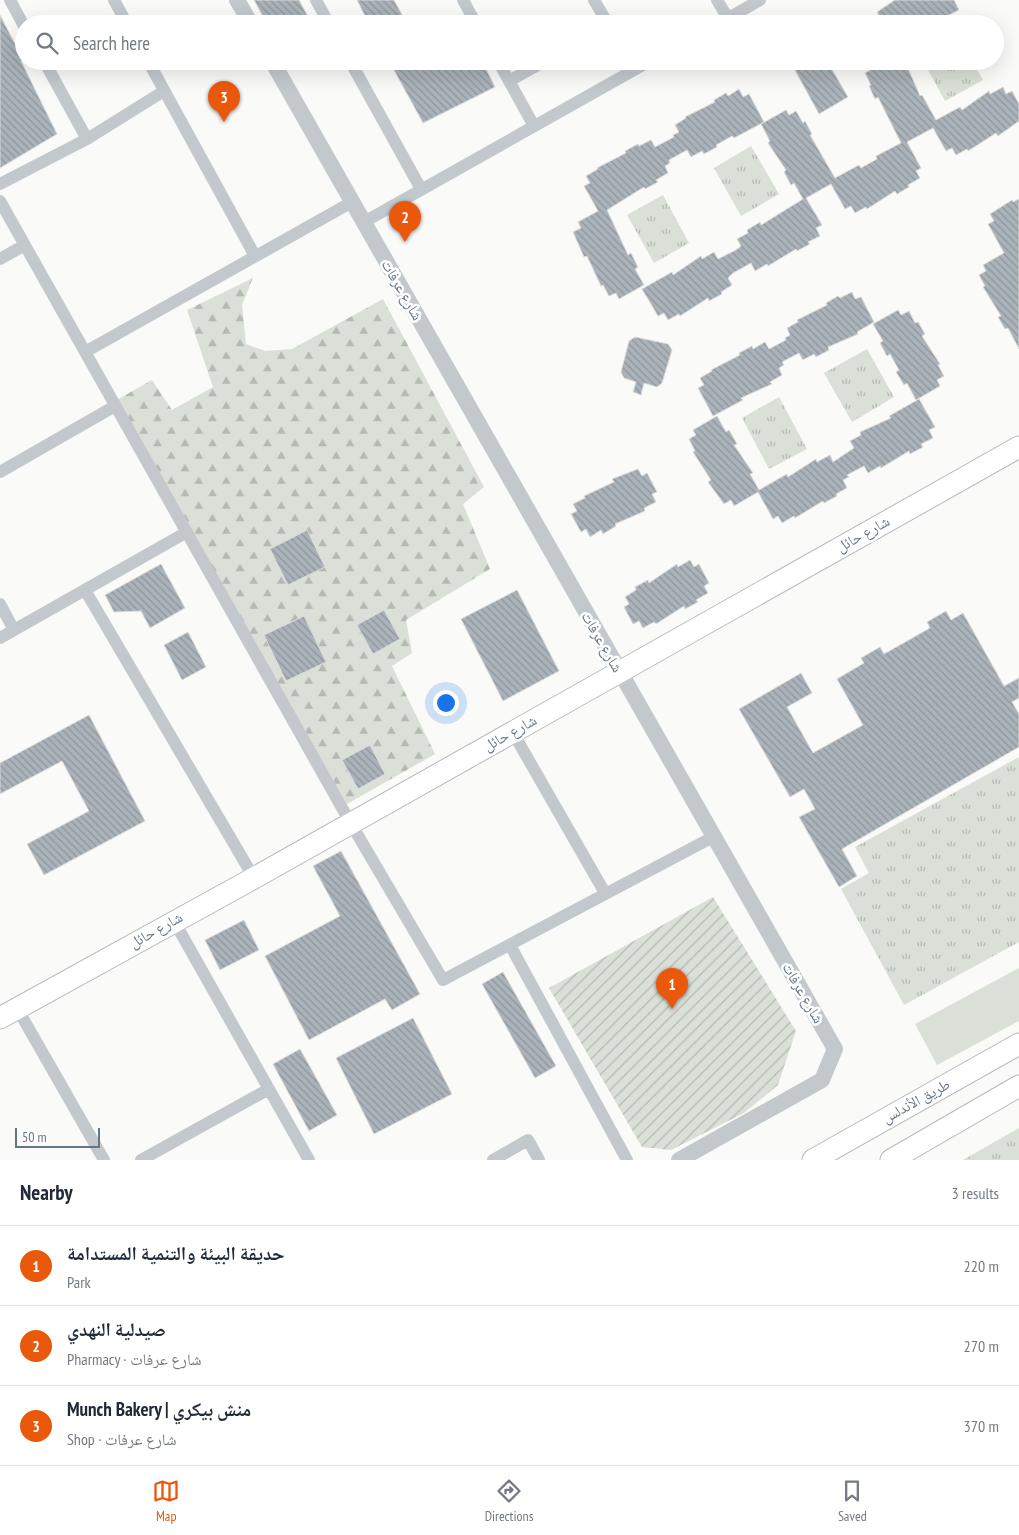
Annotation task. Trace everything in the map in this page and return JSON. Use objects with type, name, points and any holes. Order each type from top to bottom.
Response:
[{"type":"main road","name":"شارع حائل","points":[[8,1013],[174,920],[254,878],[350,822],[1019,447]]},
{"type":"main road","name":"طريق الأندلس","points":[[813,1160],[1019,1044]]},
{"type":"main road","points":[[891,1160],[1019,1086]]},
{"type":"street","points":[[10,0],[18,15]]},
{"type":"street","points":[[114,0],[122,15]]},
{"type":"street","points":[[237,0],[246,15]]},
{"type":"street","points":[[316,0],[325,15]]},
{"type":"street","points":[[463,0],[471,15]]},
{"type":"street","points":[[594,0],[603,15]]},
{"type":"street","points":[[717,0],[721,15]]},
{"type":"street","points":[[734,15],[760,0]]},
{"type":"street","points":[[49,70],[87,139]]},
{"type":"street","points":[[153,70],[255,256]]},
{"type":"street","name":"شارع عرفات","points":[[277,70],[835,1049],[822,1080],[679,1160]]},
{"type":"street","points":[[355,70],[421,189]]},
{"type":"street","points":[[503,70],[534,126]]},
{"type":"street","points":[[509,81],[529,70]]},
{"type":"street","points":[[364,222],[634,70]]},
{"type":"street","points":[[0,184],[87,139],[164,91]]},
{"type":"street","points":[[0,201],[350,822],[443,980],[714,837]]},
{"type":"street","points":[[85,352],[352,202]]},
{"type":"street","points":[[0,259],[25,245]]},
{"type":"street","points":[[0,472],[116,406]]},
{"type":"street","points":[[0,638],[187,532]]},
{"type":"street","points":[[85,590],[254,878]]},
{"type":"street","points":[[0,604],[14,630]]},
{"type":"street","points":[[512,731],[605,893]]},
{"type":"street","points":[[174,920],[309,1160]]},
{"type":"street","points":[[510,945],[627,1160]]},
{"type":"street","points":[[8,1013],[104,1160]]},
{"type":"street","points":[[141,1160],[269,1089]]},
{"type":"street","points":[[492,1160],[528,1140],[540,1160]]},
{"type":"green space","points":[[928,70],[977,70],[983,80],[945,101]]},
{"type":"green space","points":[[751,146],[779,194],[741,216],[714,168]]},
{"type":"green space","points":[[663,195],[689,243],[654,263],[627,215]]},
{"type":"green space","points":[[253,278],[242,305],[246,344],[265,351],[292,349],[383,299],[484,487],[463,504],[490,569],[406,620],[412,653],[392,666],[435,754],[347,804],[113,402],[152,380],[172,410],[213,387],[187,310]]},
{"type":"green space","points":[[867,349],[894,397],[852,422],[824,373]]},
{"type":"green space","points":[[779,397],[807,449],[769,469],[742,418]]},
{"type":"green space","points":[[1019,757],[1019,942],[904,1005],[841,889],[869,873],[855,847]]},
{"type":"green space","points":[[713,897],[796,1031],[778,1085],[744,1113],[671,1150],[642,1147],[549,988]]},
{"type":"green space","points":[[1019,968],[1019,1021],[937,1065],[915,1024]]},
{"type":"green space","points":[[1019,1128],[1019,1160],[963,1160]]},
{"type":"building","points":[[254,0],[299,0],[307,15],[262,15]]},
{"type":"building","points":[[357,0],[394,0],[402,15],[364,15]]},
{"type":"building","points":[[895,0],[954,0],[959,10],[949,15],[878,15],[877,12]]},
{"type":"building","points":[[0,15],[15,44],[15,70],[25,70],[57,134],[0,168]]},
{"type":"building","points":[[394,70],[486,70],[495,87],[423,123]]},
{"type":"building","points":[[795,70],[832,70],[848,97],[819,114]]},
{"type":"building","points":[[870,70],[909,70],[920,96],[922,95],[936,120],[960,107],[962,110],[989,91],[990,94],[1003,87],[1006,94],[1012,91],[1019,104],[1019,121],[998,136],[996,133],[968,151],[967,149],[956,155],[952,148],[946,151],[933,128],[907,142],[921,168],[916,171],[920,178],[908,185],[909,187],[897,194],[895,191],[867,209],[866,207],[855,213],[851,206],[845,209],[831,184],[806,198],[822,225],[816,228],[820,236],[808,242],[810,244],[797,251],[796,249],[768,266],[767,264],[755,271],[751,263],[728,278],[732,285],[721,292],[722,294],[709,301],[708,298],[680,316],[679,314],[668,320],[664,313],[658,316],[642,289],[672,272],[673,275],[701,256],[702,259],[714,252],[718,259],[736,250],[741,246],[737,239],[748,233],[747,230],[760,222],[761,225],[803,199],[794,183],[791,185],[784,172],[786,170],[768,143],[770,141],[761,124],[786,110],[789,115],[796,111],[803,123],[805,121],[812,134],[810,135],[835,178],[859,165],[861,168],[877,159],[876,156],[901,143],[878,97],[875,99],[865,73]]},
{"type":"building","points":[[739,89],[743,97],[749,94],[764,122],[734,138],[732,136],[704,154],[702,151],[691,157],[687,150],[669,160],[670,163],[665,166],[668,173],[656,180],[658,182],[645,189],[644,187],[607,210],[628,255],[631,253],[638,267],[635,269],[644,285],[619,299],[616,293],[609,296],[603,285],[601,286],[587,256],[584,257],[573,232],[581,228],[578,222],[598,211],[584,186],[590,183],[586,176],[638,144],[639,146],[651,140],[655,147],[674,137],[673,135],[679,132],[675,125],[685,117],[715,102],[714,100],[726,93],[728,96]]},
{"type":"building","points":[[1019,199],[1019,349],[1008,328],[1005,329],[998,317],[1001,316],[983,287],[985,286],[979,275],[986,271],[983,265],[1004,253],[988,224],[994,221],[990,214],[1012,200],[1013,202]]},
{"type":"building","points":[[852,292],[855,299],[861,297],[874,322],[857,332],[858,334],[828,347],[829,350],[816,357],[814,354],[803,360],[799,353],[782,362],[784,365],[779,368],[782,375],[770,382],[772,384],[741,398],[743,400],[713,416],[698,388],[704,385],[700,378],[752,346],[753,349],[765,342],[769,349],[786,340],[785,338],[790,335],[787,328],[798,322],[797,320],[827,305],[826,303],[838,296],[840,298]]},
{"type":"building","points":[[898,310],[901,315],[909,311],[915,323],[918,322],[925,334],[922,336],[940,364],[938,365],[944,376],[937,380],[940,386],[916,400],[907,383],[904,385],[896,372],[899,370],[890,354],[887,356],[880,343],[883,341],[873,324]]},
{"type":"building","points":[[635,337],[668,344],[672,350],[662,383],[657,387],[644,383],[641,395],[633,392],[636,382],[624,378],[621,372],[629,341]]},
{"type":"building","points":[[919,399],[935,427],[929,430],[933,438],[921,444],[923,447],[910,454],[909,451],[881,468],[880,466],[868,473],[864,466],[847,475],[849,477],[843,480],[847,488],[836,494],[837,496],[824,503],[823,501],[795,518],[794,516],[782,523],[778,516],[773,519],[758,492],[734,506],[731,500],[724,504],[708,482],[711,480],[693,452],[695,451],[689,439],[696,435],[693,430],[717,416],[726,432],[729,430],[737,444],[734,445],[753,473],[750,474],[759,490],[787,474],[788,477],[816,459],[817,462],[830,455],[833,462],[854,448],[850,441],[861,435],[860,432],[891,418],[889,416]]},
{"type":"building","points":[[638,469],[642,476],[647,473],[657,492],[652,494],[656,502],[644,508],[645,511],[615,524],[616,526],[603,534],[601,530],[590,537],[586,529],[581,532],[571,514],[577,511],[573,504],[585,498],[584,496],[614,482],[612,479]]},
{"type":"building","points":[[307,530],[325,567],[288,585],[270,549]]},
{"type":"building","points":[[690,560],[694,567],[699,564],[709,583],[704,586],[708,593],[696,600],[698,602],[685,609],[684,606],[656,624],[654,622],[643,628],[639,621],[633,624],[624,607],[629,604],[625,597],[636,590],[635,587],[648,580],[649,583],[677,564],[678,567]]},
{"type":"building","points":[[161,564],[185,608],[150,628],[141,611],[114,612],[105,595]]},
{"type":"building","points":[[517,590],[559,671],[503,701],[461,619]]},
{"type":"building","points":[[384,610],[400,639],[373,654],[357,625]]},
{"type":"building","points":[[946,611],[951,620],[963,613],[1004,686],[1019,678],[1019,698],[1012,702],[1019,714],[1019,747],[842,849],[857,876],[839,887],[799,817],[815,809],[804,789],[790,797],[739,709],[801,673],[812,693],[787,707],[813,753],[863,725],[837,679],[864,663],[861,658],[880,647],[884,654],[930,628],[927,622]]},
{"type":"building","points":[[304,616],[326,662],[286,681],[264,635]]},
{"type":"building","points":[[188,632],[206,667],[182,680],[164,645]]},
{"type":"building","points":[[89,715],[145,821],[44,875],[27,844],[89,811],[62,761],[0,794],[0,763]]},
{"type":"building","points":[[370,745],[385,774],[358,789],[342,760]]},
{"type":"building","points":[[341,851],[420,994],[392,1010],[385,999],[309,1040],[265,956],[340,916],[313,866]]},
{"type":"building","points":[[244,920],[259,950],[220,970],[205,940]]},
{"type":"building","points":[[503,972],[556,1066],[535,1078],[482,984]]},
{"type":"building","points":[[413,1018],[452,1094],[374,1134],[336,1058]]},
{"type":"building","points":[[300,1049],[337,1115],[309,1131],[273,1064]]},
{"type":"place","name":"Munch Bakery | منش بيكري","points":[[224,122]]},
{"type":"place","name":"صيدلية النهدي","points":[[405,242]]},
{"type":"place","name":"حديقة البيئة والتنمية المستدامة","points":[[672,1009]]}]
